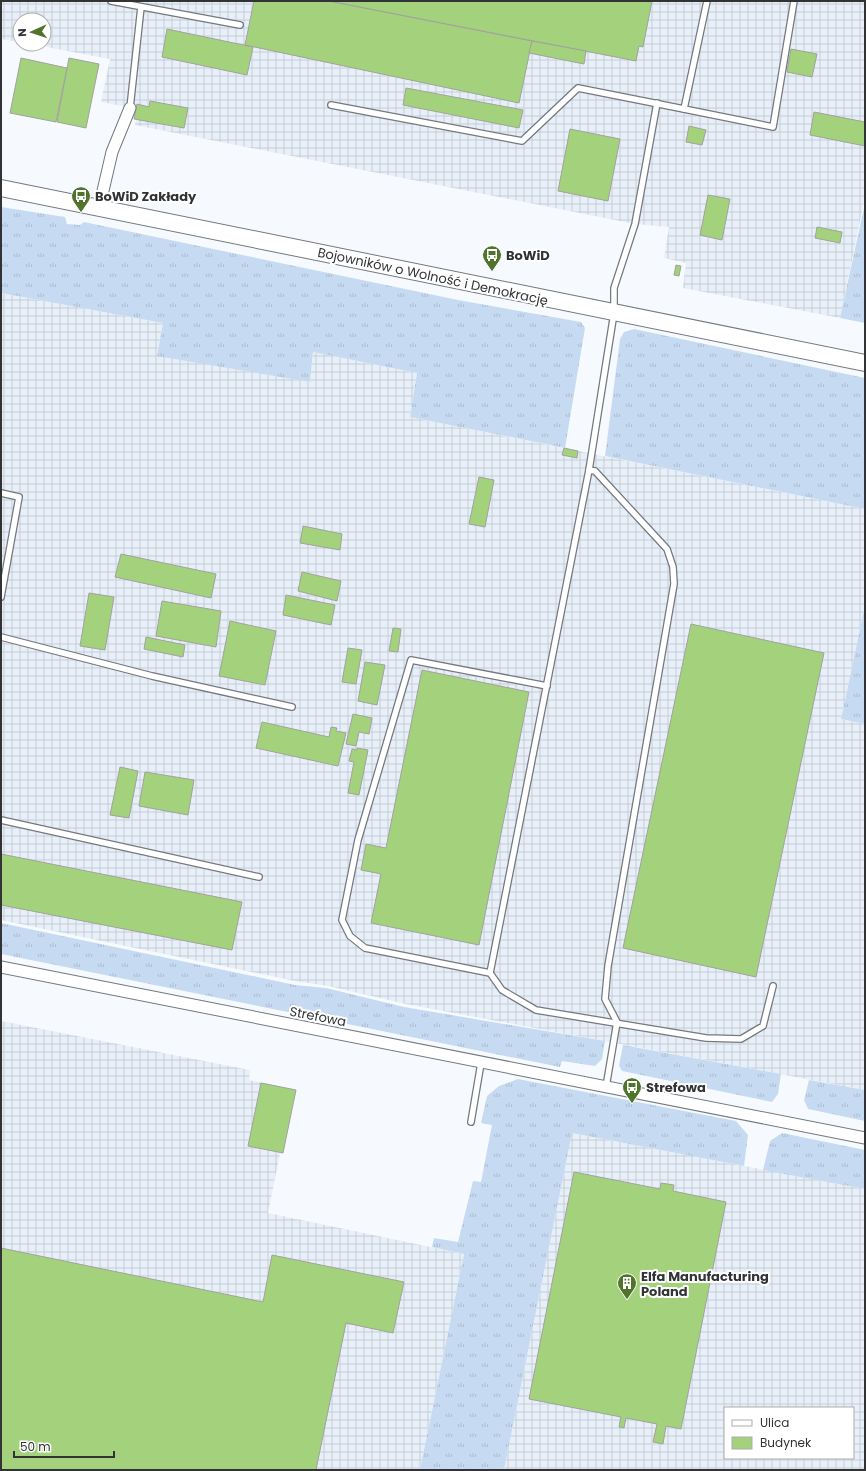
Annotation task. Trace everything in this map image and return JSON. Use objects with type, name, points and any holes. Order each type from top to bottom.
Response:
[{"type":"main road","name":"Bojowników o Wolność i Demokrację","points":[[1,188],[865,363]]},
{"type":"street","points":[[99,208],[112,152],[130,108]]},
{"type":"street","name":"Strefowa","points":[[1,967],[606,1088],[865,1138]]},
{"type":"lane","points":[[111,1],[240,25]]},
{"type":"lane","points":[[684,109],[707,1]]},
{"type":"lane","points":[[331,105],[522,142],[578,88],[773,127],[794,1]]},
{"type":"lane","points":[[130,108],[141,7]]},
{"type":"lane","points":[[490,973],[589,470],[614,313],[614,288],[635,224],[657,103]]},
{"type":"lane","points":[[589,470],[595,471],[667,549],[673,567],[674,584],[608,966],[605,999],[617,1022],[606,1088]]},
{"type":"lane","points":[[1,493],[19,497],[1,596]]},
{"type":"lane","points":[[1,638],[152,676],[292,707]]},
{"type":"lane","points":[[547,686],[412,660],[358,840],[342,920],[350,936],[365,948],[490,973],[502,990],[536,1010],[617,1022],[706,1038],[740,1039],[763,1026],[773,986]]},
{"type":"lane","points":[[1,820],[259,877]]},
{"type":"lane","points":[[471,1122],[482,1063]]},
{"type":"shaded area","points":[[1,1],[865,1],[865,197],[840,318],[683,288],[686,263],[664,258],[669,227],[635,224],[135,125],[138,109],[101,102],[110,59],[52,48],[52,12],[12,12],[12,41],[1,39]]},
{"type":"shaded area","points":[[1,293],[163,323],[157,355],[310,382],[313,352],[417,373],[410,417],[865,509],[865,606],[841,719],[865,724],[865,1090],[406,1004],[328,986],[295,981],[1,920]]},
{"type":"shaded area","points":[[1,1021],[250,1070],[249,1080],[293,1089],[268,1213],[464,1254],[420,1470],[1,1470]]},
{"type":"shaded area","points":[[572,1133],[865,1189],[865,1470],[504,1470]]},
{"type":"green space","points":[[865,203],[865,323],[840,318]]},
{"type":"green space","points":[[1,207],[65,217],[67,224],[80,225],[84,222],[458,300],[581,322],[585,328],[565,448],[410,417],[417,373],[313,352],[310,382],[157,356],[163,323],[1,293]]},
{"type":"green space","points":[[634,329],[865,378],[865,509],[605,456],[620,339],[624,332]]},
{"type":"green space","points":[[865,606],[865,724],[841,719]]},
{"type":"green space","points":[[1,923],[295,985],[326,988],[404,1007],[605,1041],[602,1059],[595,1066],[562,1061],[560,1067],[1,954]]},
{"type":"green space","points":[[623,1045],[781,1074],[778,1094],[772,1102],[622,1071],[619,1066]]},
{"type":"green space","points":[[518,1079],[736,1121],[748,1135],[744,1166],[572,1133],[504,1470],[420,1470],[464,1254],[432,1247],[434,1238],[458,1242],[473,1181],[481,1182],[492,1125],[481,1123],[487,1096],[499,1086]]},
{"type":"green space","points":[[809,1080],[865,1090],[865,1121],[808,1109],[804,1100]]},
{"type":"green space","points":[[782,1133],[865,1150],[865,1189],[763,1170],[770,1141]]},
{"type":"building","points":[[254,1],[329,1],[532,41],[519,103],[245,45]]},
{"type":"building","points":[[329,1],[652,1],[643,47],[639,46],[636,61]]},
{"type":"building","points":[[167,29],[253,47],[247,75],[162,57]]},
{"type":"building","points":[[532,41],[586,51],[584,64],[529,53]]},
{"type":"building","points":[[791,49],[817,54],[812,77],[787,72]]},
{"type":"building","points":[[21,58],[67,68],[56,122],[10,113]]},
{"type":"building","points":[[69,58],[99,64],[86,128],[57,122]]},
{"type":"building","points":[[406,88],[523,110],[519,128],[403,105]]},
{"type":"building","points":[[150,101],[188,108],[184,128],[134,119],[137,104],[149,107]]},
{"type":"building","points":[[814,112],[865,122],[865,146],[810,135]]},
{"type":"building","points":[[689,126],[706,130],[702,145],[686,142]]},
{"type":"building","points":[[570,129],[620,139],[608,201],[558,191]]},
{"type":"building","points":[[708,195],[730,199],[722,240],[700,235]]},
{"type":"building","points":[[817,227],[842,232],[840,243],[815,238]]},
{"type":"building","points":[[676,265],[681,266],[679,276],[674,275]]},
{"type":"building","points":[[564,448],[578,451],[577,458],[562,455]]},
{"type":"building","points":[[479,477],[494,480],[485,527],[469,524]]},
{"type":"building","points":[[303,526],[342,534],[340,550],[300,543]]},
{"type":"building","points":[[121,554],[216,574],[211,598],[115,577]]},
{"type":"building","points":[[302,572],[341,581],[337,601],[298,591]]},
{"type":"building","points":[[89,593],[114,597],[105,650],[80,646]]},
{"type":"building","points":[[286,595],[335,605],[331,625],[283,615]]},
{"type":"building","points":[[162,601],[221,611],[216,647],[156,636]]},
{"type":"building","points":[[230,621],[276,631],[265,685],[219,676]]},
{"type":"building","points":[[691,624],[824,653],[756,977],[623,948]]},
{"type":"building","points":[[393,628],[401,629],[398,652],[389,651]]},
{"type":"building","points":[[146,637],[185,645],[183,657],[144,649]]},
{"type":"building","points":[[348,648],[362,650],[356,684],[342,682]]},
{"type":"building","points":[[365,662],[385,665],[377,705],[358,701]]},
{"type":"building","points":[[422,670],[529,692],[479,945],[371,923],[381,874],[361,870],[366,844],[386,848]]},
{"type":"building","points":[[353,714],[372,718],[369,734],[359,732],[356,746],[346,744]]},
{"type":"building","points":[[262,722],[329,737],[331,727],[337,728],[336,731],[346,733],[338,766],[256,748]]},
{"type":"building","points":[[357,748],[368,750],[359,795],[348,793],[354,762],[349,761],[352,749],[357,750]]},
{"type":"building","points":[[120,767],[138,771],[129,818],[110,815]]},
{"type":"building","points":[[145,772],[194,780],[188,815],[139,806]]},
{"type":"building","points":[[1,854],[242,902],[232,950],[1,905]]},
{"type":"building","points":[[261,1083],[296,1090],[283,1153],[248,1146]]},
{"type":"building","name":"Elfa Manufacturing Poland","points":[[574,1172],[660,1189],[661,1183],[674,1185],[673,1191],[726,1202],[681,1429],[666,1426],[663,1444],[653,1442],[657,1424],[626,1418],[624,1428],[619,1427],[621,1417],[529,1399]]},
{"type":"building","points":[[1,1248],[263,1302],[272,1255],[404,1282],[393,1333],[346,1323],[316,1470],[1,1470]]},
{"type":"place","name":"BoWiD Zakłady","points":[[81,213]]},
{"type":"place","name":"BoWiD","points":[[492,272]]},
{"type":"place","name":"Strefowa","points":[[632,1104]]},
{"type":"place","name":"Elfa Manufacturing Poland","points":[[627,1300]]}]
